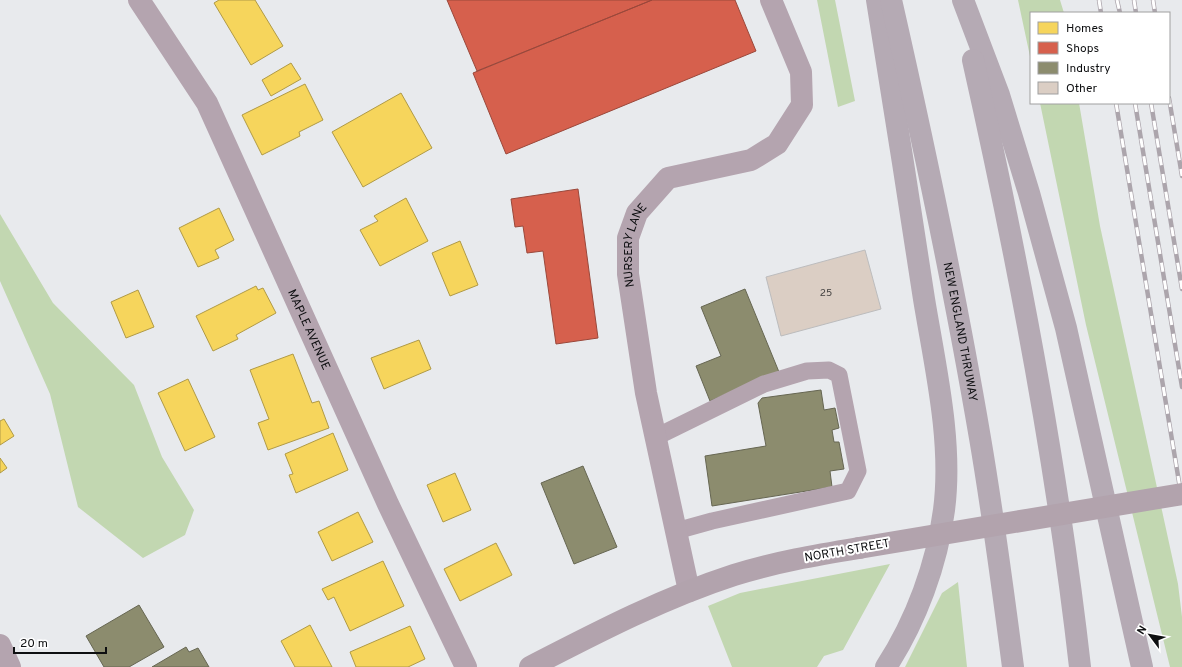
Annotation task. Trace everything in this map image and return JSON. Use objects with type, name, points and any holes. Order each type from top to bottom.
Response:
[{"type":"highway","points":[[877,0],[939,391],[945,468],[944,510],[927,581],[910,623],[886,667]]},
{"type":"highway","name":"NEW ENGLAND THRUWAY","points":[[891,0],[939,218],[961,328],[984,461],[1013,667]]},
{"type":"highway","points":[[961,0],[1004,204],[1041,402],[1063,534],[1080,667]]},
{"type":"highway","points":[[961,0],[999,96],[1029,193],[1064,321],[1142,667]]},
{"type":"street","name":"MAPLE AVENUE","points":[[139,0],[207,103],[385,497],[466,667]]},
{"type":"street","name":"NURSERY LANE","points":[[689,591],[646,393],[628,274],[628,238],[636,213],[668,178],[751,160],[777,144],[802,105],[802,72],[771,0]]},
{"type":"street","name":"NORTH STREET","points":[[530,667],[592,636],[689,591],[734,575],[774,564],[859,548],[1182,494]]},
{"type":"street","points":[[0,645],[10,667]]},
{"type":"lane","points":[[656,437],[764,384],[807,371],[829,370],[839,375],[858,471],[848,491],[719,519],[676,531]]},
{"type":"green space","points":[[817,0],[835,0],[855,101],[838,107]]},
{"type":"green space","points":[[1018,0],[1060,0],[1064,12],[1030,12],[1030,56]]},
{"type":"green space","points":[[1040,104],[1079,104],[1100,226],[1178,584],[1182,617],[1182,667],[1170,667],[1086,325]]},
{"type":"green space","points":[[0,214],[53,303],[134,385],[162,457],[194,510],[185,535],[143,558],[78,507],[50,394],[0,281]]},
{"type":"green space","points":[[890,564],[843,650],[824,656],[817,667],[732,667],[708,606],[740,593]]},
{"type":"green space","points":[[958,582],[967,667],[905,667],[942,593]]},
{"type":"building: Homes","points":[[219,0],[255,0],[283,46],[251,65],[214,3]]},
{"type":"building: Homes","points":[[291,63],[301,79],[271,96],[262,80]]},
{"type":"building: Homes","points":[[305,84],[323,120],[299,132],[300,136],[262,155],[242,115]]},
{"type":"building: Homes","points":[[401,93],[432,148],[363,187],[332,132]]},
{"type":"building: Homes","points":[[406,198],[428,241],[380,266],[360,230],[378,221],[374,216]]},
{"type":"building: Homes","points":[[219,208],[234,240],[215,250],[219,258],[198,267],[179,228]]},
{"type":"building: Homes","points":[[460,241],[478,285],[450,296],[432,253]]},
{"type":"building: Homes","points":[[256,286],[258,290],[263,288],[276,313],[236,335],[238,339],[213,351],[196,316]]},
{"type":"building: Homes","points":[[138,290],[154,327],[126,338],[111,302]]},
{"type":"building: Homes","points":[[419,340],[431,369],[384,389],[371,358]]},
{"type":"building: Homes","points":[[293,354],[312,403],[319,401],[329,428],[268,450],[258,423],[269,419],[250,370]]},
{"type":"building: Homes","points":[[188,379],[215,437],[185,451],[158,393]]},
{"type":"building: Homes","points":[[4,419],[14,436],[0,445],[0,421]]},
{"type":"building: Homes","points":[[333,433],[348,470],[296,493],[289,475],[293,474],[285,454]]},
{"type":"building: Homes","points":[[0,458],[7,468],[0,473]]},
{"type":"building: Homes","points":[[455,473],[471,510],[443,522],[427,485]]},
{"type":"building: Homes","points":[[358,512],[373,542],[332,561],[318,532]]},
{"type":"building: Homes","points":[[496,543],[512,575],[460,601],[444,569]]},
{"type":"building: Homes","points":[[383,561],[404,606],[350,631],[334,597],[328,600],[322,589]]},
{"type":"building: Homes","points":[[310,625],[332,667],[295,667],[281,641]]},
{"type":"building: Homes","points":[[410,626],[425,659],[408,667],[356,667],[350,652]]},
{"type":"building: Shops","points":[[447,0],[652,0],[477,71]]},
{"type":"building: Shops","points":[[652,0],[735,0],[756,51],[506,154],[473,73]]},
{"type":"building: Shops","points":[[578,189],[598,338],[556,344],[543,251],[527,253],[523,226],[515,227],[511,199]]},
{"type":"building: Industry","points":[[745,289],[779,372],[710,401],[696,366],[721,356],[701,307]]},
{"type":"building: Industry","points":[[821,390],[824,410],[835,408],[839,428],[832,430],[834,442],[839,442],[844,469],[830,471],[832,487],[712,506],[705,456],[766,446],[758,403],[762,398]]},
{"type":"building: Industry","points":[[583,466],[617,547],[574,564],[541,483]]},
{"type":"building: Industry","points":[[139,605],[164,647],[129,667],[104,667],[86,636]]},
{"type":"building: Industry","points":[[186,647],[189,652],[198,648],[209,667],[152,667]]},
{"type":"building: Other","points":[[865,250],[881,309],[781,336],[766,277]]},
{"type":"railway","points":[[1099,0],[1101,12]]},
{"type":"railway","points":[[1117,0],[1120,12]]},
{"type":"railway","points":[[1134,0],[1136,12]]},
{"type":"railway","points":[[1153,0],[1155,12]]},
{"type":"railway","points":[[1116,104],[1182,500]]},
{"type":"railway","points":[[1135,104],[1182,387]]},
{"type":"railway","points":[[1151,104],[1182,289]]},
{"type":"railway","points":[[1170,104],[1182,176]]}]
